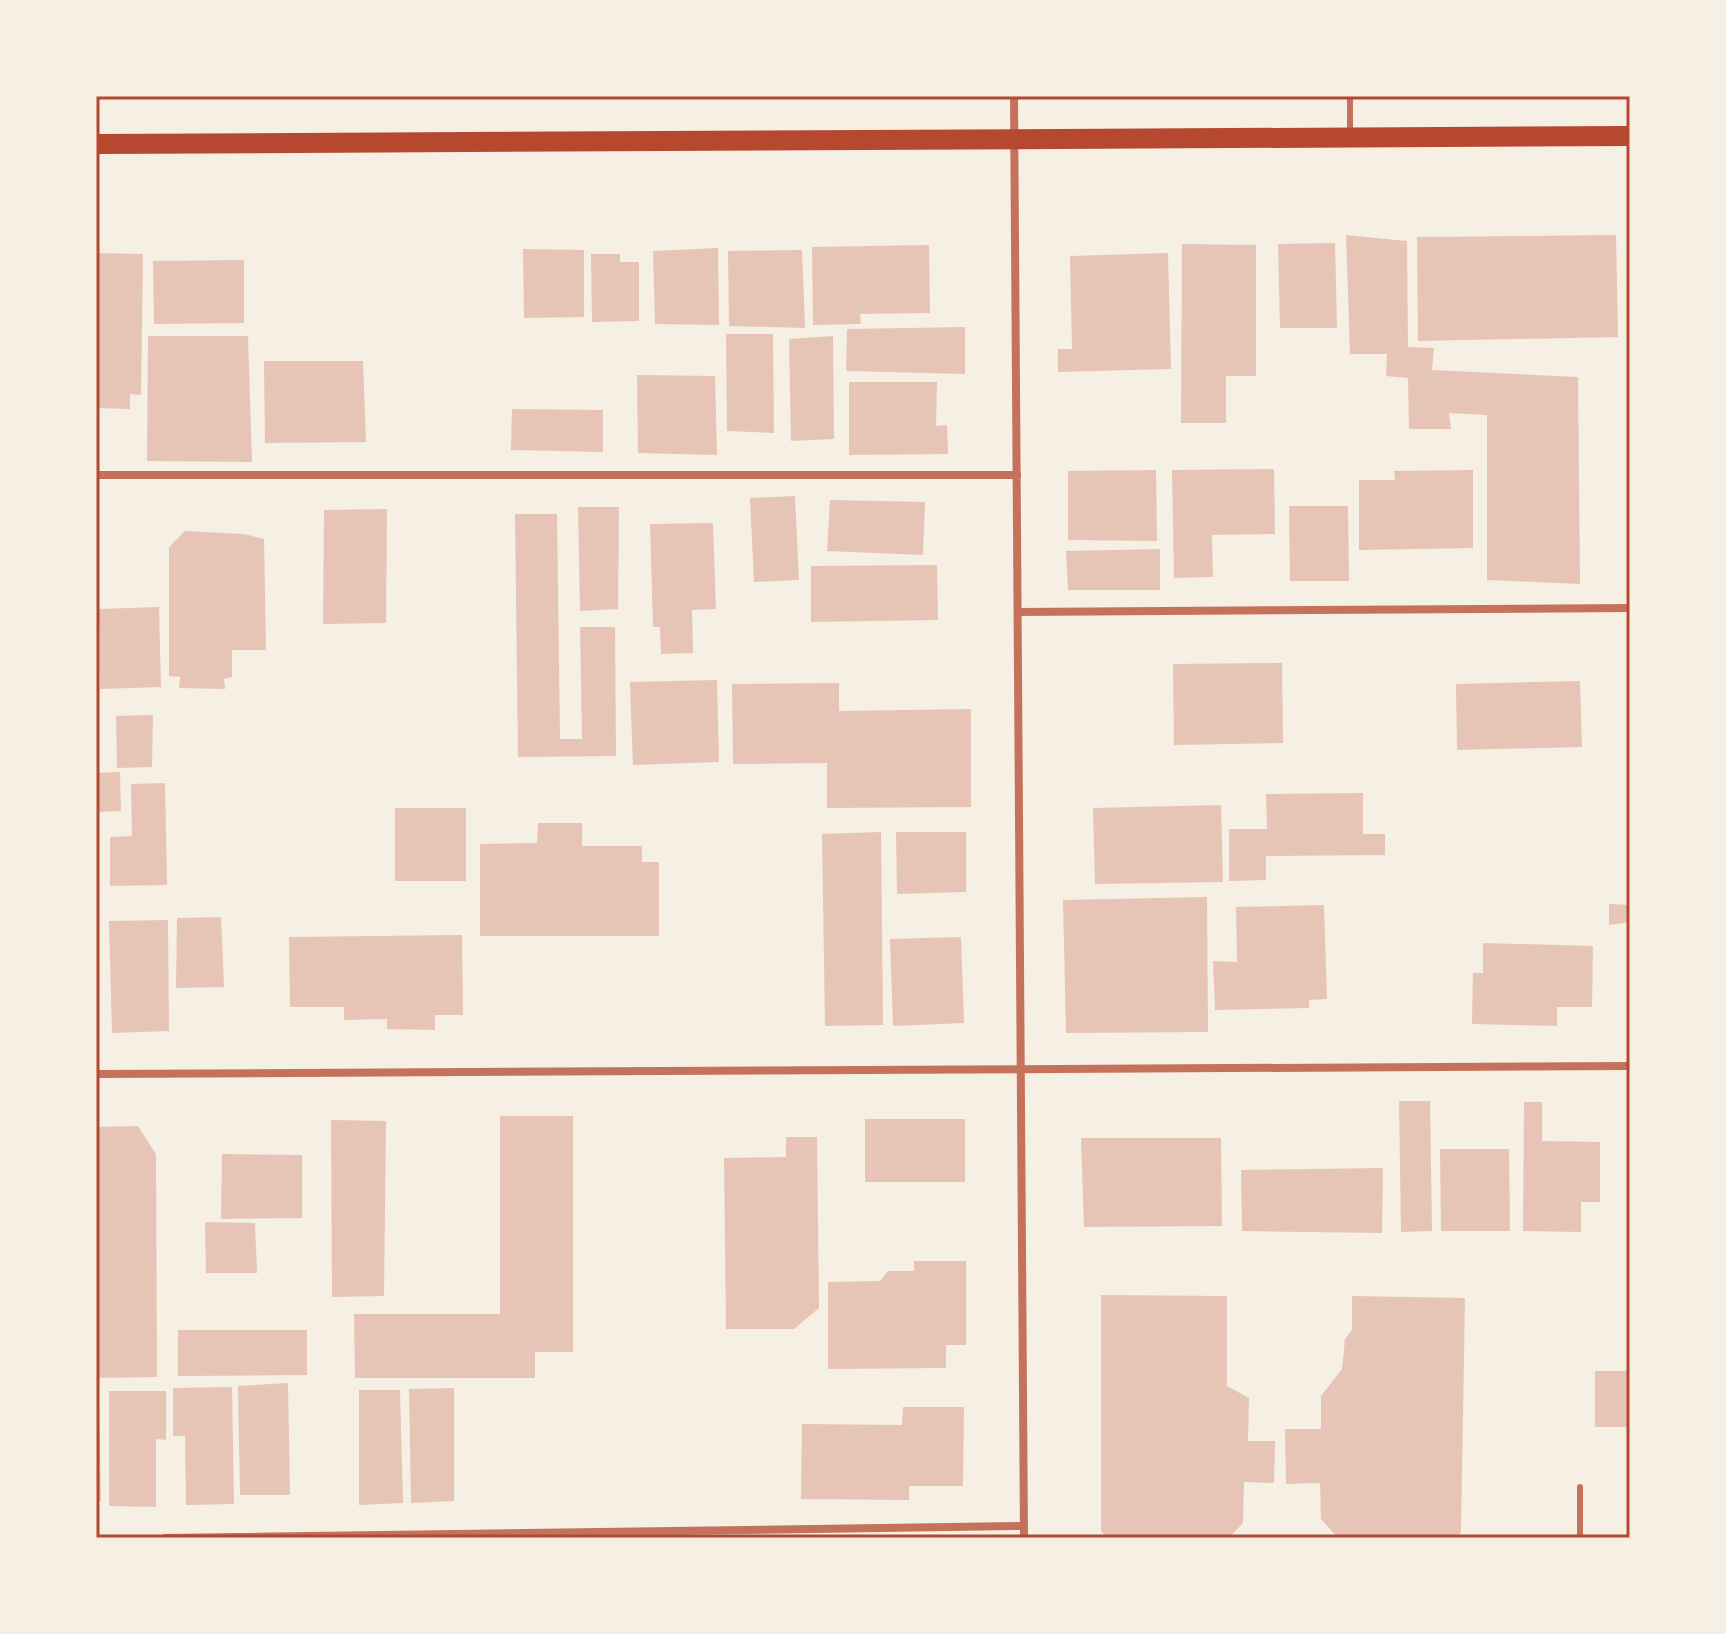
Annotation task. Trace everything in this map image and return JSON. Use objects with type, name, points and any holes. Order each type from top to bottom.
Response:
[{"type":"main road","points":[[96,144],[1630,136]]},
{"type":"street","points":[[1014,96],[1024,1538]]},
{"type":"street","points":[[96,475],[1017,475]]},
{"type":"street","points":[[1018,612],[1630,608]]},
{"type":"street","points":[[96,1074],[1630,1066]]},
{"type":"street","points":[[165,1538],[1024,1526]]},
{"type":"lane","points":[[1349,138],[1350,96]]},
{"type":"lane","points":[[1580,1487],[1580,1538]]},
{"type":"building","points":[[1346,235],[1407,241],[1408,347],[1434,348],[1432,370],[1578,377],[1580,584],[1487,580],[1487,415],[1449,413],[1451,429],[1409,429],[1408,378],[1386,376],[1387,354],[1350,354]]},
{"type":"building","points":[[1616,235],[1618,337],[1418,341],[1417,237]]},
{"type":"building","points":[[1335,243],[1337,328],[1280,328],[1278,244]]},
{"type":"building","points":[[1182,244],[1256,245],[1256,376],[1226,376],[1226,423],[1181,423]]},
{"type":"building","points":[[929,245],[930,313],[860,314],[861,324],[813,325],[812,247]]},
{"type":"building","points":[[718,248],[719,325],[655,324],[653,251]]},
{"type":"building","points":[[523,249],[584,250],[584,317],[524,318]]},
{"type":"building","points":[[802,250],[805,328],[729,326],[728,251]]},
{"type":"building","points":[[96,253],[143,254],[141,395],[130,394],[130,409],[96,408]]},
{"type":"building","points":[[1168,253],[1171,369],[1058,372],[1058,349],[1072,349],[1070,256]]},
{"type":"building","points":[[591,254],[620,254],[620,262],[639,262],[639,321],[592,322]]},
{"type":"building","points":[[244,260],[244,323],[154,324],[153,261]]},
{"type":"building","points":[[965,327],[965,374],[846,371],[847,329]]},
{"type":"building","points":[[726,334],[773,334],[774,433],[727,431]]},
{"type":"building","points":[[148,336],[248,336],[252,462],[147,461]]},
{"type":"building","points":[[833,336],[834,439],[791,441],[789,339]]},
{"type":"building","points":[[264,361],[363,361],[366,442],[265,443]]},
{"type":"building","points":[[637,375],[715,376],[717,455],[638,453]]},
{"type":"building","points":[[849,382],[937,382],[936,426],[947,425],[948,454],[849,455]]},
{"type":"building","points":[[512,409],[603,410],[603,452],[511,450]]},
{"type":"building","points":[[1274,469],[1275,534],[1212,535],[1213,577],[1174,578],[1172,470]]},
{"type":"building","points":[[1156,470],[1157,541],[1068,540],[1068,471]]},
{"type":"building","points":[[1473,470],[1473,548],[1359,550],[1359,480],[1395,480],[1394,471]]},
{"type":"building","points":[[795,496],[799,580],[754,582],[750,498]]},
{"type":"building","points":[[830,500],[925,502],[923,555],[827,551]]},
{"type":"building","points":[[1289,506],[1348,506],[1349,581],[1290,581]]},
{"type":"building","points":[[578,507],[619,507],[618,609],[580,611]]},
{"type":"building","points":[[387,509],[386,623],[323,624],[324,510]]},
{"type":"building","points":[[515,514],[557,514],[560,739],[582,739],[580,627],[615,627],[616,756],[518,757]]},
{"type":"building","points":[[713,523],[716,609],[692,610],[693,653],[661,654],[660,627],[653,627],[650,524]]},
{"type":"building","points":[[185,531],[244,534],[264,539],[266,650],[232,650],[232,677],[224,679],[225,689],[179,688],[180,677],[169,676],[169,547]]},
{"type":"building","points":[[1160,549],[1160,590],[1068,590],[1066,551]]},
{"type":"building","points":[[937,565],[938,620],[811,622],[811,566]]},
{"type":"building","points":[[159,607],[161,687],[100,689],[99,609]]},
{"type":"building","points":[[1282,663],[1283,743],[1174,745],[1173,664]]},
{"type":"building","points":[[717,680],[719,762],[633,765],[630,682]]},
{"type":"building","points":[[1580,681],[1582,747],[1457,750],[1456,684]]},
{"type":"building","points":[[839,683],[839,711],[971,709],[971,807],[827,808],[827,763],[733,764],[732,684]]},
{"type":"building","points":[[153,715],[152,767],[117,768],[116,716]]},
{"type":"building","points":[[120,772],[121,811],[96,812],[96,773]]},
{"type":"building","points":[[165,783],[167,885],[110,886],[110,837],[132,836],[131,784]]},
{"type":"building","points":[[1363,793],[1363,834],[1385,834],[1385,855],[1266,856],[1266,880],[1229,881],[1229,829],[1267,829],[1266,794]]},
{"type":"building","points":[[1221,805],[1223,882],[1095,884],[1093,808]]},
{"type":"building","points":[[395,808],[466,808],[466,881],[395,881]]},
{"type":"building","points":[[538,823],[582,823],[582,846],[642,846],[642,862],[659,862],[659,936],[480,936],[480,844],[537,843]]},
{"type":"building","points":[[881,832],[883,1025],[825,1026],[822,834]]},
{"type":"building","points":[[896,832],[966,832],[966,892],[897,894]]},
{"type":"building","points":[[1207,897],[1208,1032],[1066,1033],[1063,900]]},
{"type":"building","points":[[1609,904],[1630,905],[1630,922],[1609,925]]},
{"type":"building","points":[[1324,905],[1327,999],[1309,1000],[1309,1008],[1215,1010],[1213,961],[1237,962],[1236,907]]},
{"type":"building","points":[[221,917],[224,987],[176,988],[177,918]]},
{"type":"building","points":[[168,920],[169,1031],[112,1033],[109,921]]},
{"type":"building","points":[[462,935],[463,1015],[435,1015],[435,1030],[387,1029],[387,1019],[344,1020],[344,1007],[290,1007],[289,937]]},
{"type":"building","points":[[961,937],[964,1023],[893,1026],[890,939]]},
{"type":"building","points":[[1483,943],[1593,946],[1592,1007],[1557,1007],[1557,1026],[1472,1024],[1473,973],[1483,973]]},
{"type":"building","points":[[1399,1101],[1430,1101],[1432,1231],[1401,1232]]},
{"type":"building","points":[[1524,1102],[1542,1102],[1542,1141],[1600,1142],[1600,1202],[1581,1202],[1581,1232],[1523,1231]]},
{"type":"building","points":[[500,1116],[573,1116],[573,1352],[535,1352],[535,1378],[355,1378],[354,1314],[500,1314]]},
{"type":"building","points":[[865,1119],[965,1119],[965,1182],[865,1182]]},
{"type":"building","points":[[331,1120],[386,1121],[384,1296],[332,1297]]},
{"type":"building","points":[[138,1126],[156,1154],[157,1377],[96,1378],[96,1127]]},
{"type":"building","points":[[786,1137],[817,1137],[819,1308],[794,1329],[726,1329],[724,1158],[786,1157]]},
{"type":"building","points":[[1081,1138],[1221,1138],[1222,1226],[1084,1227]]},
{"type":"building","points":[[1440,1149],[1509,1149],[1510,1231],[1441,1231]]},
{"type":"building","points":[[222,1154],[302,1155],[302,1218],[221,1219]]},
{"type":"building","points":[[1383,1168],[1382,1233],[1242,1231],[1241,1170]]},
{"type":"building","points":[[205,1222],[255,1223],[257,1273],[206,1273]]},
{"type":"building","points":[[914,1261],[966,1261],[966,1345],[946,1345],[946,1368],[828,1369],[828,1282],[880,1281],[888,1271],[914,1271]]},
{"type":"building","points":[[1101,1295],[1227,1296],[1227,1386],[1249,1398],[1248,1441],[1275,1441],[1274,1483],[1244,1482],[1243,1523],[1229,1538],[1107,1538],[1101,1531]]},
{"type":"building","points":[[1352,1296],[1465,1298],[1461,1532],[1456,1538],[1338,1538],[1321,1519],[1320,1483],[1286,1484],[1285,1429],[1321,1429],[1321,1396],[1342,1369],[1345,1339],[1352,1330]]},
{"type":"building","points":[[178,1330],[307,1330],[307,1375],[178,1376]]},
{"type":"building","points":[[1595,1371],[1630,1371],[1630,1427],[1595,1427]]},
{"type":"building","points":[[288,1383],[290,1495],[240,1495],[238,1386]]},
{"type":"building","points":[[232,1387],[234,1504],[186,1505],[185,1436],[173,1436],[173,1388]]},
{"type":"building","points":[[454,1388],[454,1501],[411,1503],[409,1389]]},
{"type":"building","points":[[359,1390],[400,1390],[403,1503],[359,1505]]},
{"type":"building","points":[[109,1391],[166,1391],[166,1440],[156,1439],[156,1507],[109,1506]]},
{"type":"building","points":[[96,1398],[99,1398],[101,1501],[96,1501]]},
{"type":"building","points":[[903,1407],[964,1407],[963,1486],[909,1486],[909,1500],[801,1499],[802,1424],[902,1425]]}]
